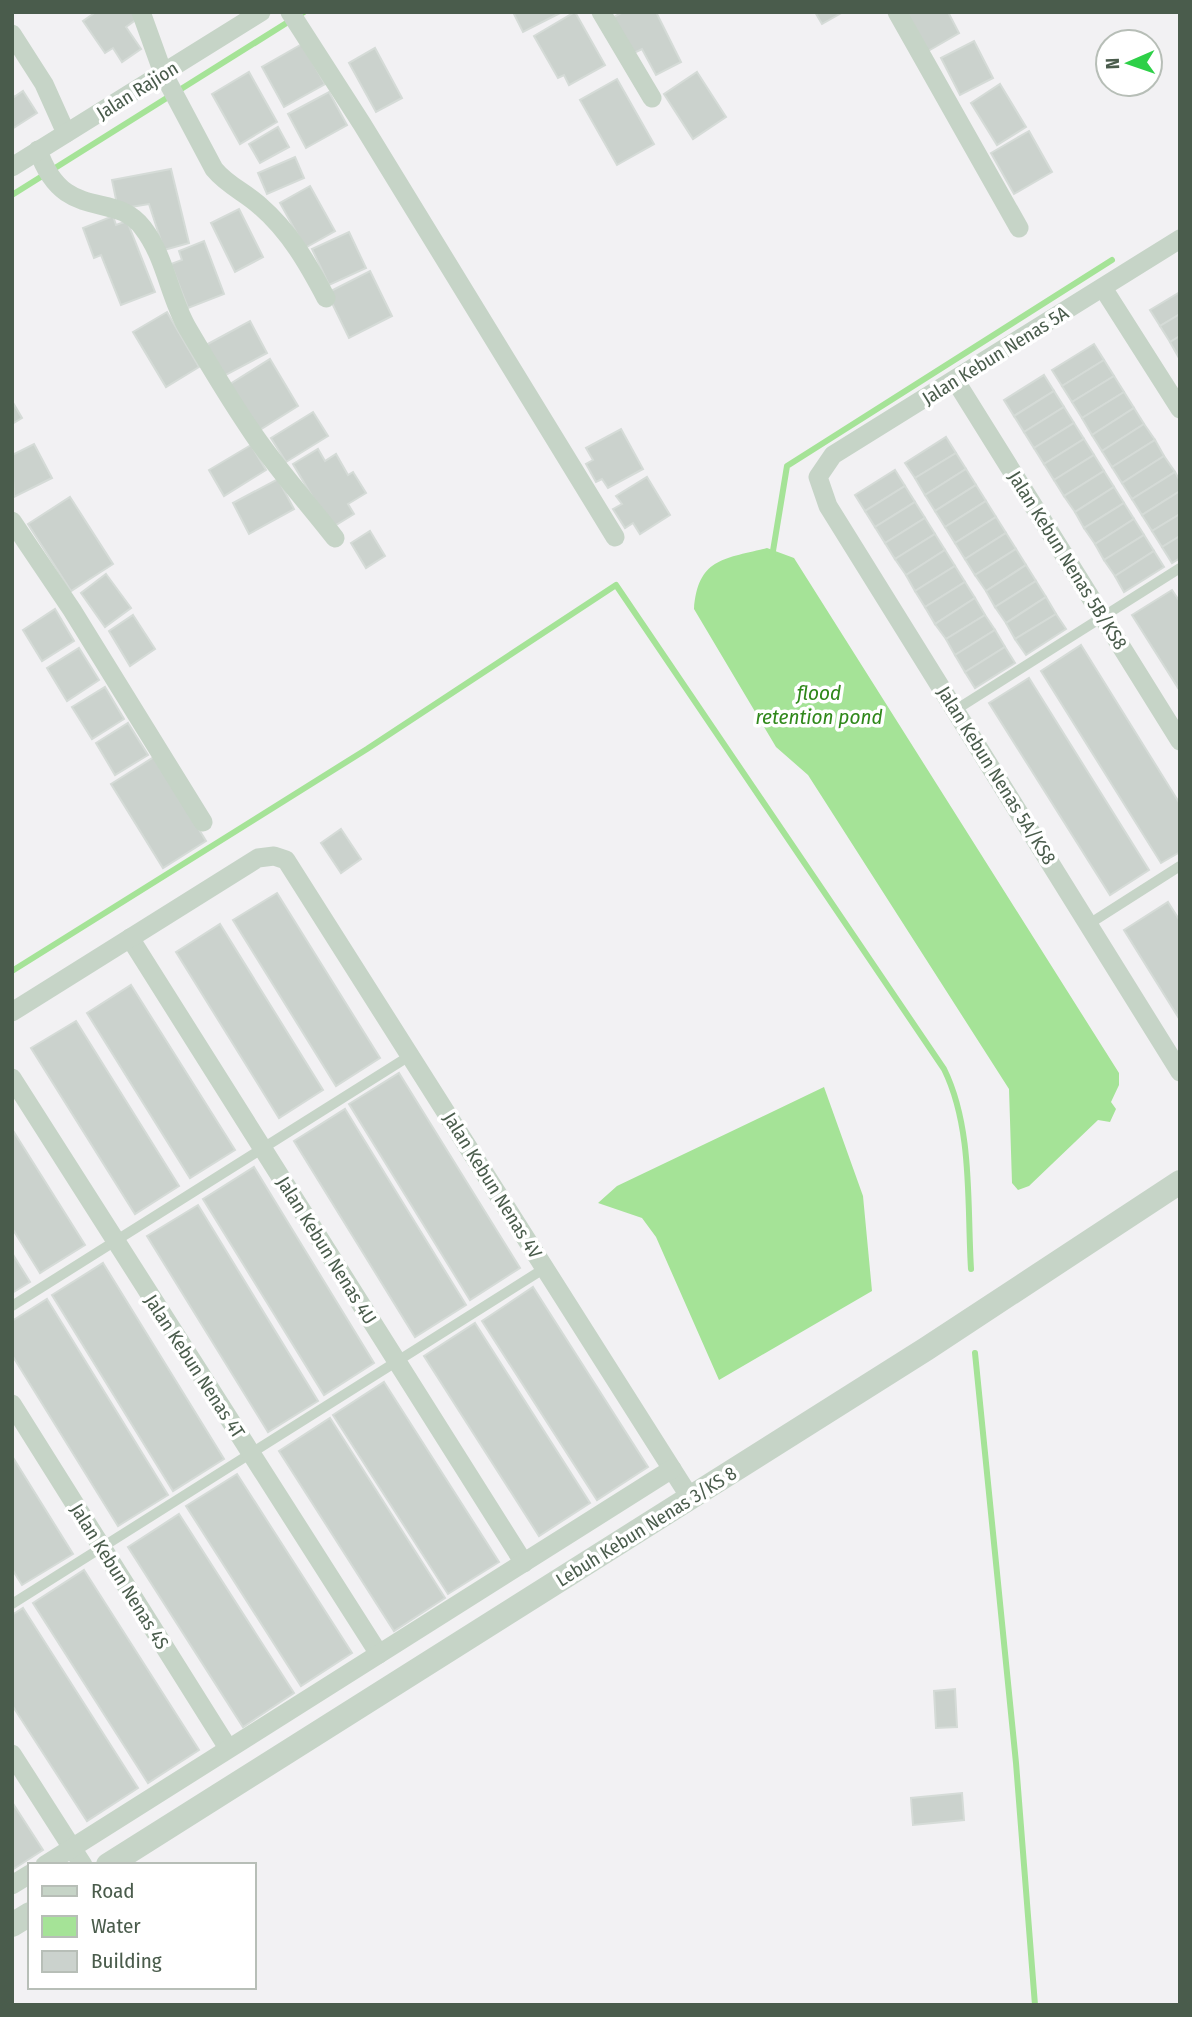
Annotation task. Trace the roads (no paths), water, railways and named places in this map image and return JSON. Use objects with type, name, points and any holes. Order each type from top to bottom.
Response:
[{"type":"street","points":[[141,12],[166,78],[214,169],[223,180],[258,204],[284,229],[306,259],[326,298]]},
{"type":"street","name":"Jalan Rajion","points":[[12,167],[40,154],[66,133],[166,78],[261,12]]},
{"type":"street","points":[[601,12],[652,98]]},
{"type":"street","points":[[897,12],[1019,228]]},
{"type":"street","points":[[295,20],[615,537]]},
{"type":"street","points":[[12,34],[44,84],[66,133]]},
{"type":"street","points":[[40,154],[55,182],[80,202],[119,211],[136,219],[155,242],[186,326],[251,431],[335,538]]},
{"type":"street","name":"Jalan Kebun Nenas 5A","points":[[818,477],[833,455],[1180,239]]},
{"type":"street","points":[[1103,288],[1180,409]]},
{"type":"street","name":"Jalan Kebun Nenas 5B/KS8","points":[[956,380],[1180,741]]},
{"type":"street","name":"Jalan Kebun Nenas 5A/KS8","points":[[818,477],[828,506],[957,709],[1180,1072]]},
{"type":"street","points":[[12,521],[72,610],[203,822]]},
{"type":"street","name":"Jalan Kebun Nenas 4V","points":[[130,938],[258,858],[274,856],[286,860],[295,870],[691,1499]]},
{"type":"street","points":[[12,1012],[130,938]]},
{"type":"street","name":"Jalan Kebun Nenas 4U","points":[[130,938],[524,1563]]},
{"type":"street","name":"Jalan Kebun Nenas 4T","points":[[12,1078],[379,1654]]},
{"type":"street","name":"Lebuh Kebun Nenas 3/KS 8","points":[[111,1863],[691,1499],[1180,1182]]},
{"type":"street","name":"Jalan Kebun Nenas 4S","points":[[12,1404],[228,1748]]},
{"type":"street","points":[[52,1863],[77,1856],[228,1748],[672,1469]]},
{"type":"street","points":[[12,1754],[77,1856]]},
{"type":"street","points":[[12,1885],[28,1875]]},
{"type":"street","points":[[12,1925],[28,1915]]},
{"type":"lane","points":[[957,709],[1180,568]]},
{"type":"lane","points":[[1089,924],[1180,866]]},
{"type":"lane","points":[[12,1306],[411,1055]]},
{"type":"lane","points":[[12,1604],[545,1268]]},
{"type":"water","name":"flood retention pond","points":[[767,548],[794,558],[1119,1073],[1119,1085],[1111,1102],[1116,1109],[1110,1122],[1098,1120],[1029,1186],[1018,1190],[1012,1183],[1009,1089],[808,775],[776,747],[694,609],[701,580],[708,570],[726,559]]},
{"type":"water","points":[[824,1087],[863,1196],[872,1291],[719,1380],[656,1237],[642,1218],[598,1203],[617,1186]]},
{"type":"waterway","points":[[12,195],[304,12]]},
{"type":"waterway","points":[[772,557],[787,466],[1112,260]]},
{"type":"waterway","points":[[12,971],[367,749],[616,585],[944,1069],[960,1116],[964,1141],[971,1269]]},
{"type":"waterway","points":[[975,1353],[1016,1763],[1035,2005]]}]
